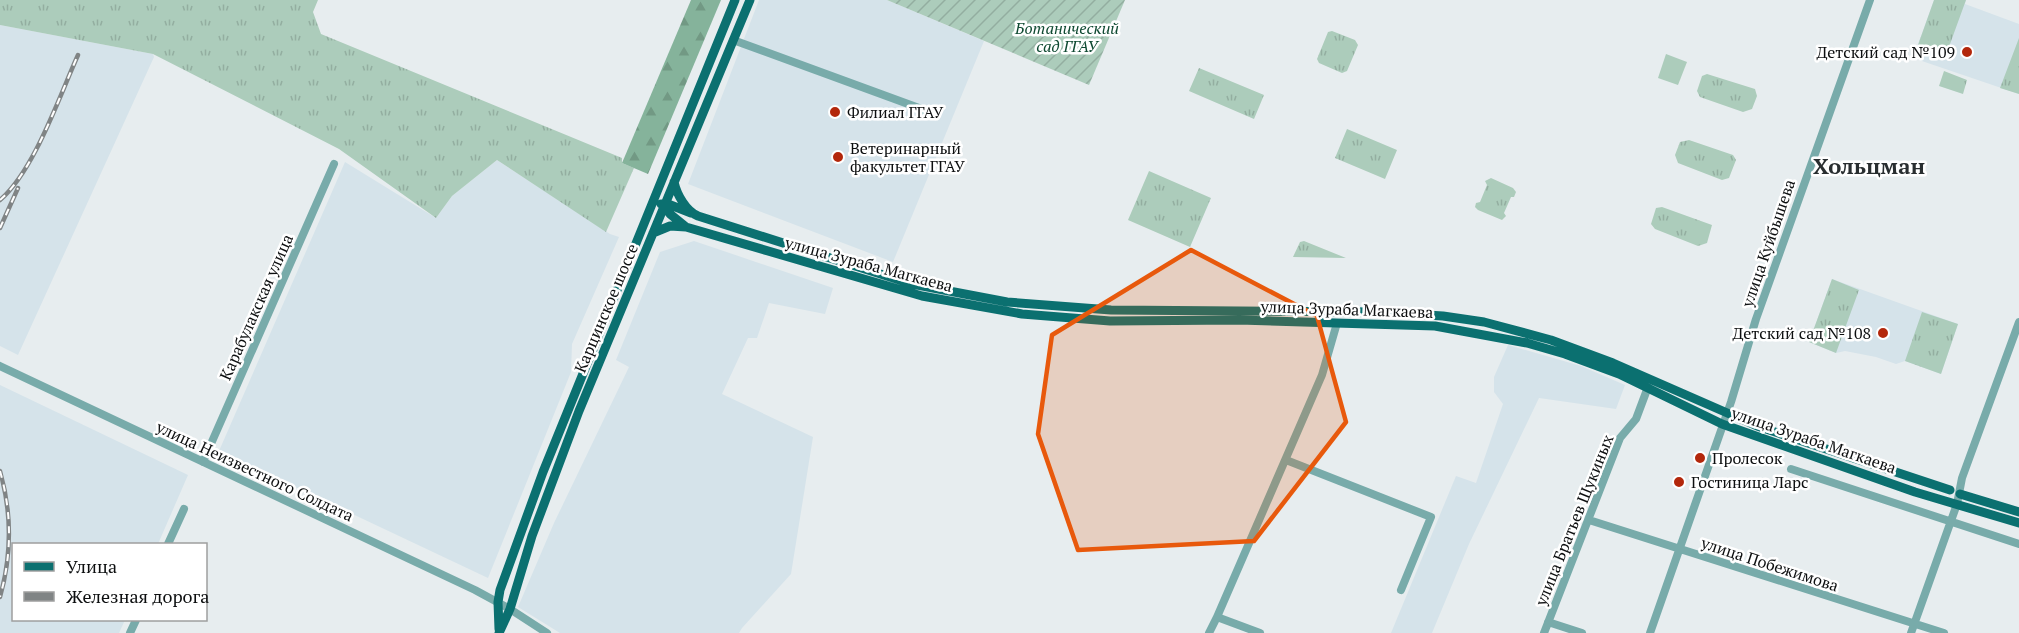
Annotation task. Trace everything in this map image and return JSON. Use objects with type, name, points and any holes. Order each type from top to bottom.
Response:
[{"type":"main road","name":"Карцинское шоссе","points":[[499,632],[498,602],[516,544],[543,472],[735,0]]},
{"type":"main road","name":"Карцинское шоссе","points":[[499,632],[510,609],[532,536],[554,475],[750,0]]},
{"type":"main road","points":[[674,182],[678,195],[693,214]]},
{"type":"main road","points":[[660,184],[664,204],[679,223],[686,227]]},
{"type":"main road","points":[[649,212],[664,204]]},
{"type":"main road","name":"улица Зураба Магкаева","points":[[664,204],[912,284],[1007,302],[1111,310],[1379,312],[1463,319],[1526,333],[1613,363],[1726,414],[1781,435],[1950,490]]},
{"type":"main road","name":"улица Зураба Магкаева","points":[[653,233],[670,226],[686,227],[922,296],[1022,314],[1110,321],[1239,320],[1435,326],[1527,343],[1565,354],[1648,387],[1722,424],[1915,492],[2019,523]]},
{"type":"main road","name":"улица Зураба Магкаева","points":[[1960,494],[2019,512]]},
{"type":"street","name":"улица Куйбышева","points":[[1650,633],[1726,414],[1756,319],[1869,0]]},
{"type":"street","points":[[733,40],[930,111]]},
{"type":"street","name":"Карабулакская улица","points":[[203,462],[334,164]]},
{"type":"street","points":[[1110,321],[1111,310]]},
{"type":"street","points":[[1209,633],[1322,375],[1337,322]]},
{"type":"street","points":[[1911,633],[1957,504],[1962,478],[2019,322]]},
{"type":"street","name":"улица Неизвестного Солдата","points":[[0,366],[498,602],[547,633]]},
{"type":"street","name":"улица Братьев Щукиных","points":[[1544,633],[1620,438],[1636,419],[1648,387]]},
{"type":"street","points":[[1286,460],[1431,517],[1401,590]]},
{"type":"street","points":[[1791,469],[2019,544]]},
{"type":"street","name":"улица Зураба Магкаева","points":[[1950,490],[1960,494]]},
{"type":"street","points":[[168,543],[184,509]]},
{"type":"street","name":"улица Побежимова","points":[[1589,520],[1944,633]]},
{"type":"street","points":[[1217,617],[1260,633]]},
{"type":"street","points":[[1548,622],[1582,633]]},
{"type":"highlighted area","points":[[1191,250],[1317,316],[1346,422],[1254,541],[1078,550],[1038,434],[1052,335]]},
{"type":"shaded area","name":"Филиал ГГАУ","points":[[759,0],[887,0],[984,41],[893,262],[688,184]]},
{"type":"shaded area","name":"Детский сад №109","points":[[1934,0],[1966,0],[1965,4],[2019,24],[2019,94],[1913,58]]},
{"type":"shaded area","points":[[0,25],[153,54],[154,57],[18,355],[0,346]]},
{"type":"shaded area","points":[[497,160],[610,234],[619,237],[572,344],[571,372],[488,578],[219,451],[345,162],[436,218],[452,196]]},
{"type":"shaded area","points":[[694,241],[833,288],[825,314],[769,303],[757,338],[748,338],[722,394],[813,437],[791,574],[739,633],[560,633],[518,607],[554,523],[629,367],[616,360],[660,252]]},
{"type":"shaded area","name":"Детский сад №108","points":[[1832,279],[1958,324],[1941,374],[1905,361],[1896,364],[1876,357],[1845,351],[1836,353],[1809,342]]},
{"type":"shaded area","points":[[1508,345],[1581,366],[1625,385],[1616,409],[1539,398],[1469,544],[1432,633],[1391,633],[1456,476],[1476,483],[1503,404],[1494,392],[1494,377]]},
{"type":"shaded area","points":[[0,385],[188,475],[158,543],[12,543],[12,621],[125,621],[119,633],[0,633]]},
{"type":"green space","points":[[0,0],[318,0],[313,12],[321,34],[622,158],[622,163],[634,168],[606,232],[497,160],[452,196],[436,218],[339,149],[153,54],[0,25]]},
{"type":"green space","points":[[691,0],[721,0],[648,174],[622,163]]},
{"type":"green space","name":"Ботанический сад ГГАУ","points":[[887,0],[1125,0],[1089,85]]},
{"type":"green space","points":[[1934,0],[1966,0],[1946,55],[1918,45]]},
{"type":"green space","points":[[1332,31],[1355,40],[1358,45],[1347,71],[1342,73],[1319,63],[1317,59],[1328,32]]},
{"type":"green space","points":[[2019,38],[2019,94],[2000,88]]},
{"type":"green space","points":[[1666,54],[1687,62],[1678,85],[1658,78]]},
{"type":"green space","points":[[1199,68],[1264,95],[1254,119],[1189,91]]},
{"type":"green space","points":[[1944,71],[1967,80],[1963,94],[1939,86]]},
{"type":"green space","points":[[1707,74],[1755,89],[1757,96],[1752,109],[1743,112],[1700,97],[1697,91],[1702,76]]},
{"type":"green space","points":[[1347,129],[1397,150],[1385,179],[1335,158]]},
{"type":"green space","points":[[1689,140],[1733,155],[1736,160],[1729,178],[1722,180],[1678,163],[1675,155],[1680,142]]},
{"type":"green space","points":[[1149,171],[1211,198],[1190,247],[1128,220]]},
{"type":"green space","points":[[1491,178],[1513,188],[1516,192],[1514,197],[1511,197],[1504,213],[1506,216],[1502,220],[1475,207],[1476,203],[1480,202],[1487,185],[1485,181]]},
{"type":"green space","points":[[1662,207],[1712,225],[1707,243],[1698,246],[1655,229],[1651,224],[1656,208]]},
{"type":"green space","points":[[1304,241],[1346,258],[1293,257],[1300,242]]},
{"type":"green space","points":[[1832,279],[1859,290],[1836,353],[1809,342]]},
{"type":"green space","points":[[1922,312],[1958,324],[1941,374],[1905,361]]},
{"type":"railway","points":[[0,200],[24,171],[35,152],[78,55]]},
{"type":"railway","points":[[0,228],[18,188]]},
{"type":"railway","points":[[0,471],[7,502],[9,534],[7,565],[0,597]]},
{"type":"place","name":"Детский сад №109","points":[[1967,52]]},
{"type":"place","name":"Филиал ГГАУ","points":[[835,112]]},
{"type":"place","name":"Ветеринарный факультет ГГАУ","points":[[838,157]]},
{"type":"place","name":"Детский сад №108","points":[[1883,333]]},
{"type":"place","name":"Пролесок","points":[[1700,458]]},
{"type":"place","name":"Гостиница Ларс","points":[[1679,482]]},
{"type":"district","name":"Хольцман","points":[[1869,166]]}]
